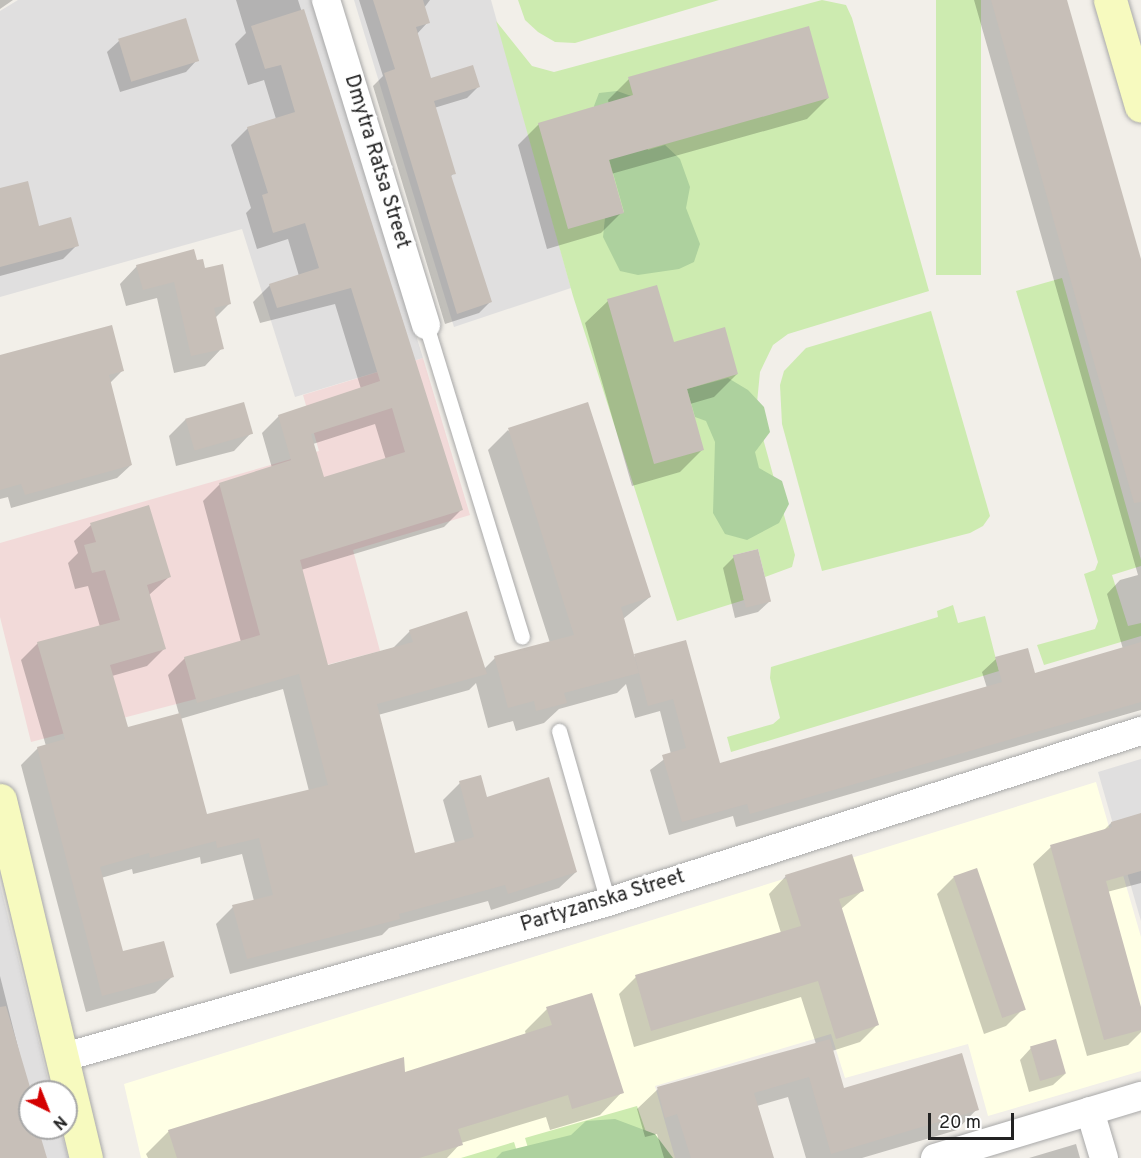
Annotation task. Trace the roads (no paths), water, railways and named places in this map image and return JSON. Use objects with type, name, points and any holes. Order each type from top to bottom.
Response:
[{"type":"street","name":"Dmytra Ratsa Street","points":[[326,0],[426,325]]},
{"type":"street","points":[[1110,0],[1141,106]]},
{"type":"street","name":"Partyzanska Street","points":[[61,1058],[608,902],[1141,731]]},
{"type":"street","points":[[0,800],[86,1158]]},
{"type":"street","points":[[935,1158],[1141,1096]]},
{"type":"street","points":[[1090,1111],[1104,1158]]},
{"type":"lane","points":[[426,325],[522,638]]},
{"type":"lane","points":[[559,731],[608,902]]}]
